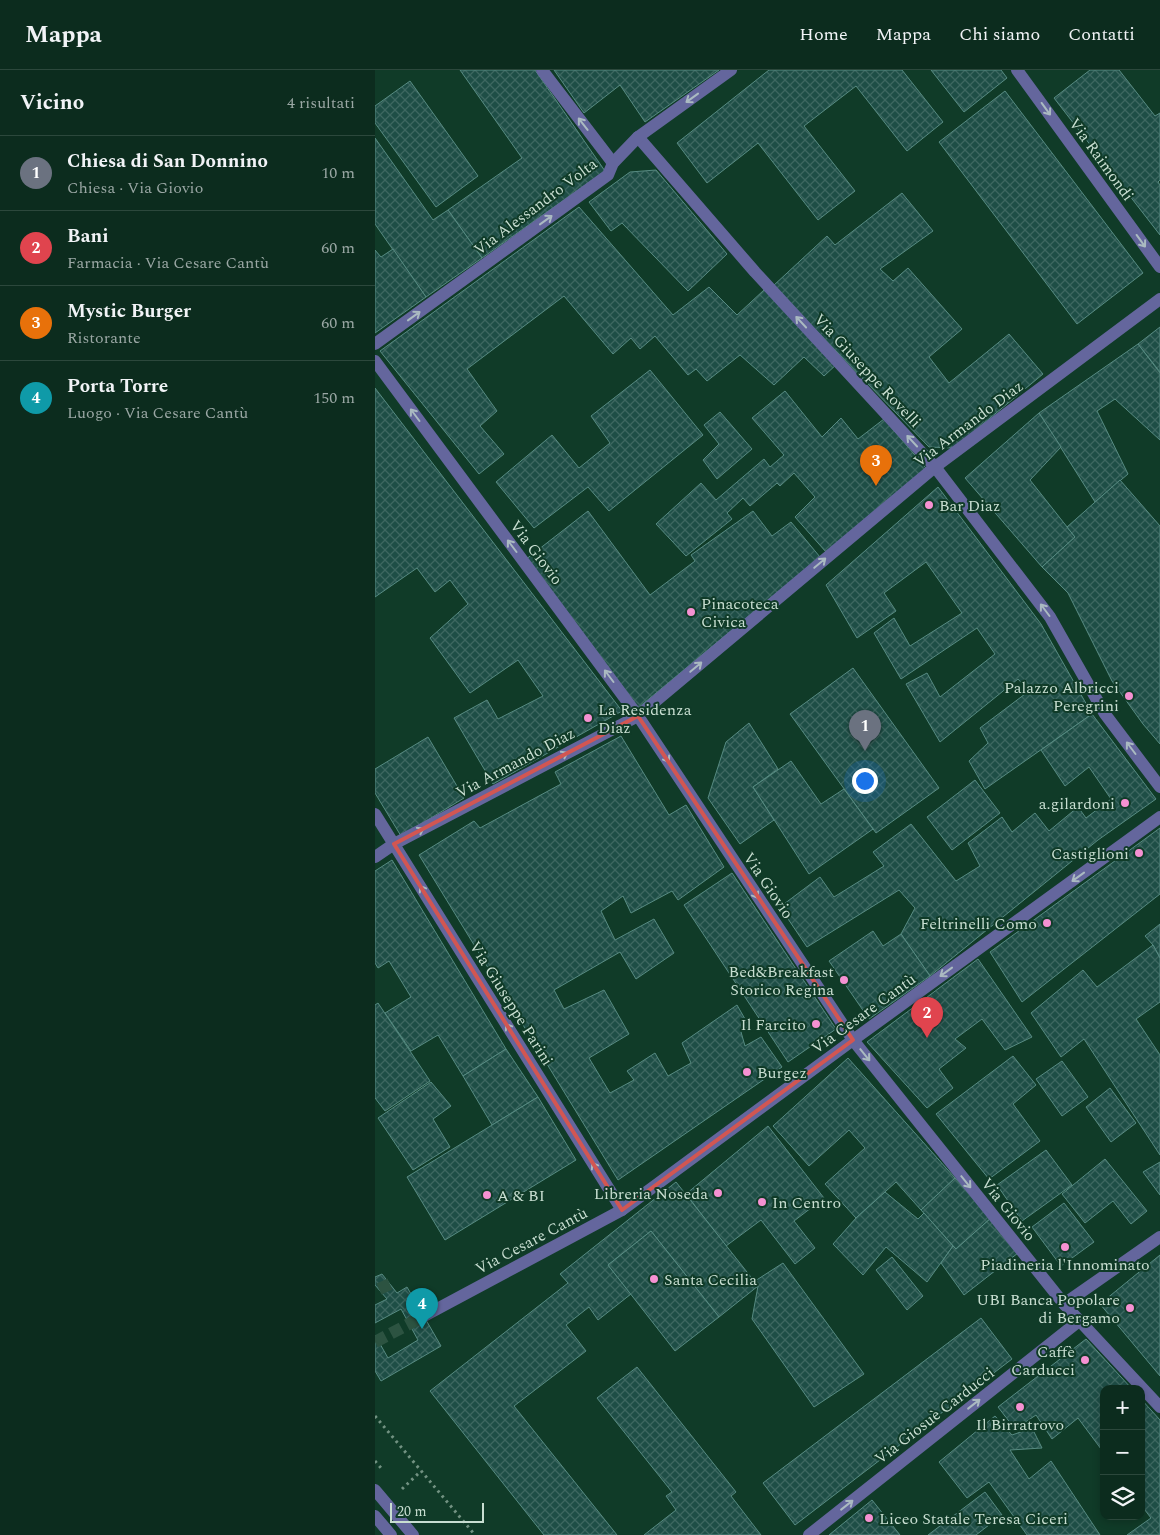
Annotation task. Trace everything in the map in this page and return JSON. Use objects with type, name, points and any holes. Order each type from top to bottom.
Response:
[{"type":"street","points":[[542,70],[613,163]]},
{"type":"street","name":"Via Alessandro Volta","points":[[375,344],[608,175],[613,163],[638,136],[731,70]]},
{"type":"street","name":"Via Raimondi","points":[[1017,70],[1160,267]]},
{"type":"street","name":"Via Giuseppe Rovelli","points":[[638,136],[755,272],[935,467],[1050,617],[1105,714],[1160,787]]},
{"type":"street","name":"Via Armando Diaz","points":[[375,856],[394,844],[638,716],[935,467],[1160,299]]},
{"type":"street","name":"Via Giovio","points":[[375,361],[638,716],[853,1040],[1064,1304],[1160,1408]]},
{"type":"street","name":"Via Giuseppe Parini","points":[[375,814],[622,1210]]},
{"type":"street","name":"Via Cesare Cantù","points":[[424,1316],[622,1210],[1160,817]]},
{"type":"street","points":[[1064,1304],[1160,1237]]},
{"type":"street","name":"Via Giosuè Carducci","points":[[809,1535],[1079,1321]]},
{"type":"street","points":[[375,1490],[413,1535]]},
{"type":"street","points":[[375,1516],[391,1535]]},
{"type":"path","points":[[375,1416],[475,1535]]},
{"type":"path","points":[[394,1485],[400,1492],[421,1471]]},
{"type":"highlighted area","points":[[638,716],[853,1040],[622,1210],[394,844]]},
{"type":"building","points":[[460,70],[535,70],[605,171],[482,258],[448,210],[522,158]]},
{"type":"building","points":[[554,70],[719,70],[645,122],[620,85],[584,113]]},
{"type":"building","points":[[769,70],[902,70],[943,122],[907,151],[856,86],[804,126],[855,191],[818,220],[758,143],[707,183],[677,143]]},
{"type":"building","points":[[931,70],[1001,70],[1007,78],[964,112]]},
{"type":"building","points":[[1090,70],[1119,70],[1155,116],[1160,113],[1160,180],[1158,182],[1160,185],[1160,235],[1054,98]]},
{"type":"building","points":[[410,81],[478,176],[436,207],[375,123],[375,106]]},
{"type":"building","points":[[1005,91],[1143,273],[1077,324],[939,142]]},
{"type":"building","points":[[375,138],[433,220],[448,210],[482,258],[426,297],[375,224]]},
{"type":"building","points":[[656,170],[727,254],[688,291],[622,223],[611,231],[589,202],[630,172]]},
{"type":"building","points":[[902,193],[933,231],[880,269],[893,281],[908,268],[962,329],[929,357],[949,383],[1009,334],[1043,374],[954,448],[929,447],[773,286],[827,236],[835,245]]},
{"type":"building","points":[[579,207],[673,315],[709,287],[737,315],[764,290],[838,363],[824,376],[804,357],[774,385],[740,355],[707,381],[696,369],[688,375],[655,336],[640,349],[631,338],[613,354],[564,296],[467,369],[497,411],[480,426],[504,454],[479,474],[380,351]]},
{"type":"building","points":[[393,249],[426,297],[375,333],[375,250],[381,257]]},
{"type":"building","points":[[1160,327],[1160,372],[1138,344]]},
{"type":"building","points":[[1138,344],[1160,373],[1160,440],[1115,399],[1097,411],[1128,474],[1095,502],[1039,413]]},
{"type":"building","points":[[650,370],[703,435],[609,511],[588,487],[534,528],[496,482],[552,435],[579,468],[610,443],[591,416]]},
{"type":"building","points":[[375,388],[622,711],[493,784],[454,718],[487,700],[498,719],[543,696],[518,660],[470,693],[430,638],[468,604],[450,580],[435,592],[417,568],[375,597]]},
{"type":"building","points":[[785,391],[822,437],[841,418],[858,439],[884,419],[926,468],[826,552],[795,517],[815,497],[794,473],[780,486],[777,483],[750,506],[743,498],[727,513],[732,519],[686,556],[656,524],[701,483],[716,500],[764,459],[770,467],[784,455],[752,418]]},
{"type":"building","points":[[720,412],[752,449],[717,479],[703,460],[719,444],[704,425]]},
{"type":"building","points":[[1039,413],[1061,447],[1030,480],[1075,537],[1042,567],[965,478]]},
{"type":"building","points":[[1120,480],[1160,526],[1160,744],[1112,681],[1068,593],[1042,567],[1075,537],[1067,527]]},
{"type":"building","points":[[938,487],[1041,624],[1092,714],[985,789],[969,761],[988,743],[980,728],[1029,691],[1018,679],[940,742],[906,684],[927,673],[940,697],[995,654],[977,628],[901,679],[874,633],[894,618],[910,646],[962,613],[926,562],[884,593],[896,611],[857,638],[826,585]]},
{"type":"building","points":[[588,511],[650,595],[695,561],[691,555],[753,511],[772,536],[791,522],[820,557],[638,708],[525,560]]},
{"type":"building","points":[[853,668],[939,788],[876,833],[790,714]]},
{"type":"building","points":[[1092,714],[1156,799],[1098,840],[930,976],[901,934],[915,908],[899,890],[807,947],[780,907],[820,877],[834,897],[884,866],[873,852],[911,824],[956,881],[980,866],[968,843],[1002,817],[1012,832],[1035,813],[1049,831],[1078,807],[1086,818],[1111,799],[1089,767],[1065,786],[1041,750]]},
{"type":"building","points":[[749,723],[778,769],[753,787],[774,820],[740,844],[708,798],[726,742]]},
{"type":"building","points":[[621,736],[669,815],[686,805],[724,867],[678,900],[672,891],[631,913],[623,896],[601,911],[615,940],[654,919],[674,953],[636,979],[620,952],[554,990],[564,1009],[604,990],[629,1034],[589,1058],[610,1093],[634,1080],[627,1071],[655,1053],[668,1076],[691,1063],[682,1043],[737,1005],[749,1026],[741,1032],[745,1046],[761,1037],[782,1067],[618,1180],[419,855],[474,821],[480,828],[561,784],[555,772]]},
{"type":"building","points":[[428,737],[464,798],[401,836],[375,793],[375,769]]},
{"type":"building","points":[[791,761],[821,804],[844,789],[873,829],[809,874],[753,787]]},
{"type":"building","points":[[975,780],[1000,813],[952,850],[927,817]]},
{"type":"building","points":[[1160,828],[1160,894],[1022,1002],[990,952]]},
{"type":"building","points":[[392,860],[506,1049],[463,1076],[438,1035],[411,1051],[385,1013],[411,997],[389,961],[378,968],[375,963],[375,871]]},
{"type":"building","points":[[732,873],[836,1029],[788,1062],[684,905]]},
{"type":"building","points":[[1160,924],[1160,958],[1153,945],[1145,936]]},
{"type":"building","points":[[873,931],[883,946],[901,934],[930,976],[869,1019],[829,961]]},
{"type":"building","points":[[1153,945],[1160,958],[1160,1002],[1136,1019],[1160,1055],[1160,1155],[1084,1039],[1061,1057],[1031,1013],[1083,970],[1097,987]]},
{"type":"building","points":[[978,959],[1032,1037],[1005,1050],[982,1019],[955,1039],[966,1048],[939,1069],[953,1088],[927,1108],[867,1042]]},
{"type":"building","points":[[378,1003],[430,1081],[385,1111],[375,1098],[375,1005]]},
{"type":"building","points":[[506,1049],[538,1097],[492,1125],[463,1076]]},
{"type":"building","points":[[1013,1056],[1036,1085],[1013,1104],[1040,1141],[989,1179],[936,1114]]},
{"type":"building","points":[[848,1058],[955,1178],[921,1210],[896,1182],[856,1218],[825,1184],[865,1148],[849,1130],[809,1166],[773,1126]]},
{"type":"building","points":[[1062,1061],[1088,1097],[1062,1116],[1036,1079]]},
{"type":"building","points":[[431,1082],[451,1106],[433,1119],[450,1147],[413,1170],[378,1118]]},
{"type":"building","points":[[1110,1088],[1136,1123],[1111,1142],[1086,1107]]},
{"type":"building","points":[[538,1097],[576,1160],[445,1240],[407,1177]]},
{"type":"building","points":[[768,1126],[824,1198],[794,1221],[815,1248],[795,1264],[761,1220],[726,1246],[686,1194]]},
{"type":"building","points":[[1046,1150],[1072,1185],[1022,1221],[997,1185]]},
{"type":"building","points":[[1105,1159],[1147,1211],[1131,1224],[1113,1201],[1085,1223],[1062,1194]]},
{"type":"building","points":[[1160,1162],[1160,1195],[1143,1172]]},
{"type":"building","points":[[955,1178],[991,1218],[956,1249],[921,1210]]},
{"type":"building","points":[[676,1182],[758,1286],[719,1317],[651,1231],[608,1265],[631,1294],[598,1320],[589,1307],[566,1325],[586,1351],[514,1406],[617,1535],[544,1535],[430,1391],[568,1283],[560,1274]]},
{"type":"building","points":[[885,1192],[918,1219],[924,1213],[953,1246],[927,1282],[886,1247],[863,1275],[833,1244],[856,1218]]},
{"type":"building","points":[[1064,1203],[1094,1242],[1061,1266],[1032,1227]]},
{"type":"building","points":[[991,1218],[1018,1253],[964,1295],[941,1263],[953,1246],[956,1249]]},
{"type":"building","name":"Santa Cecilia","points":[[651,1231],[719,1317],[675,1351],[608,1265]]},
{"type":"building","points":[[1160,1255],[1160,1376],[1100,1304]]},
{"type":"building","points":[[892,1257],[923,1296],[907,1310],[876,1270]]},
{"type":"building","points":[[783,1263],[864,1374],[814,1407],[752,1319],[758,1286],[755,1281]]},
{"type":"building","points":[[382,1274],[397,1293],[407,1287],[441,1346],[381,1381],[375,1371],[375,1335],[388,1358],[418,1340],[401,1309],[375,1323],[375,1305],[387,1299],[375,1285],[375,1277]]},
{"type":"building","points":[[981,1318],[1012,1359],[795,1525],[763,1483]]},
{"type":"building","points":[[1086,1339],[1128,1385],[1100,1385],[1100,1448],[1078,1418],[1052,1439],[1036,1415],[1015,1429],[998,1407]]},
{"type":"building","points":[[637,1367],[736,1492],[731,1496],[761,1535],[644,1535],[676,1510],[666,1496],[672,1492],[597,1398]]},
{"type":"building","points":[[1145,1403],[1160,1420],[1160,1535],[1127,1535],[1151,1518],[1145,1510]]},
{"type":"building","points":[[995,1416],[1012,1435],[1032,1428],[1042,1448],[1010,1450],[1029,1479],[1051,1461],[1100,1535],[1027,1535],[989,1482],[967,1498],[939,1462]]},
{"type":"building","points":[[985,1492],[1002,1515],[976,1535],[928,1535]]},
{"type":"building","name":"Liceo Statale Teresa Ciceri","points":[[872,1500],[900,1535],[829,1535]]},
{"type":"tunnel","points":[[379,1289],[390,1284]]},
{"type":"tunnel","points":[[375,1342],[424,1316]]},
{"type":"place","name":"Mystic Burger","points":[[876,486]]},
{"type":"place","name":"Bar Diaz","points":[[929,505]]},
{"type":"place","name":"Pinacoteca Civica","points":[[691,612]]},
{"type":"place","name":"Palazzo Albricci Peregrini","points":[[1129,696]]},
{"type":"place","name":"La Residenza Diaz","points":[[588,718]]},
{"type":"place","name":"Chiesa di San Donnino","points":[[865,751]]},
{"type":"place","name":"a.gilardoni","points":[[1125,803]]},
{"type":"place","name":"Castiglioni","points":[[1139,853]]},
{"type":"place","name":"Feltrinelli Como","points":[[1047,923]]},
{"type":"place","name":"Bed&Breakfast Storico Regina","points":[[844,980]]},
{"type":"place","name":"Il Farcito","points":[[816,1024]]},
{"type":"place","name":"Bani","points":[[927,1038]]},
{"type":"place","name":"Burgez","points":[[747,1072]]},
{"type":"place","name":"Libreria Noseda","points":[[718,1193]]},
{"type":"place","name":"A & BI","points":[[487,1195]]},
{"type":"place","name":"In Centro","points":[[762,1202]]},
{"type":"place","name":"Piadineria l'Innominato","points":[[1065,1247]]},
{"type":"place","name":"Santa Cecilia","points":[[654,1279]]},
{"type":"place","name":"UBI Banca Popolare di Bergamo","points":[[1130,1308]]},
{"type":"place","name":"Porta Torre","points":[[422,1329]]},
{"type":"place","name":"Caffè Carducci","points":[[1085,1360]]},
{"type":"place","name":"Il Birratrovo","points":[[1020,1407]]},
{"type":"place","name":"Liceo Statale Teresa Ciceri","points":[[869,1518]]}]
